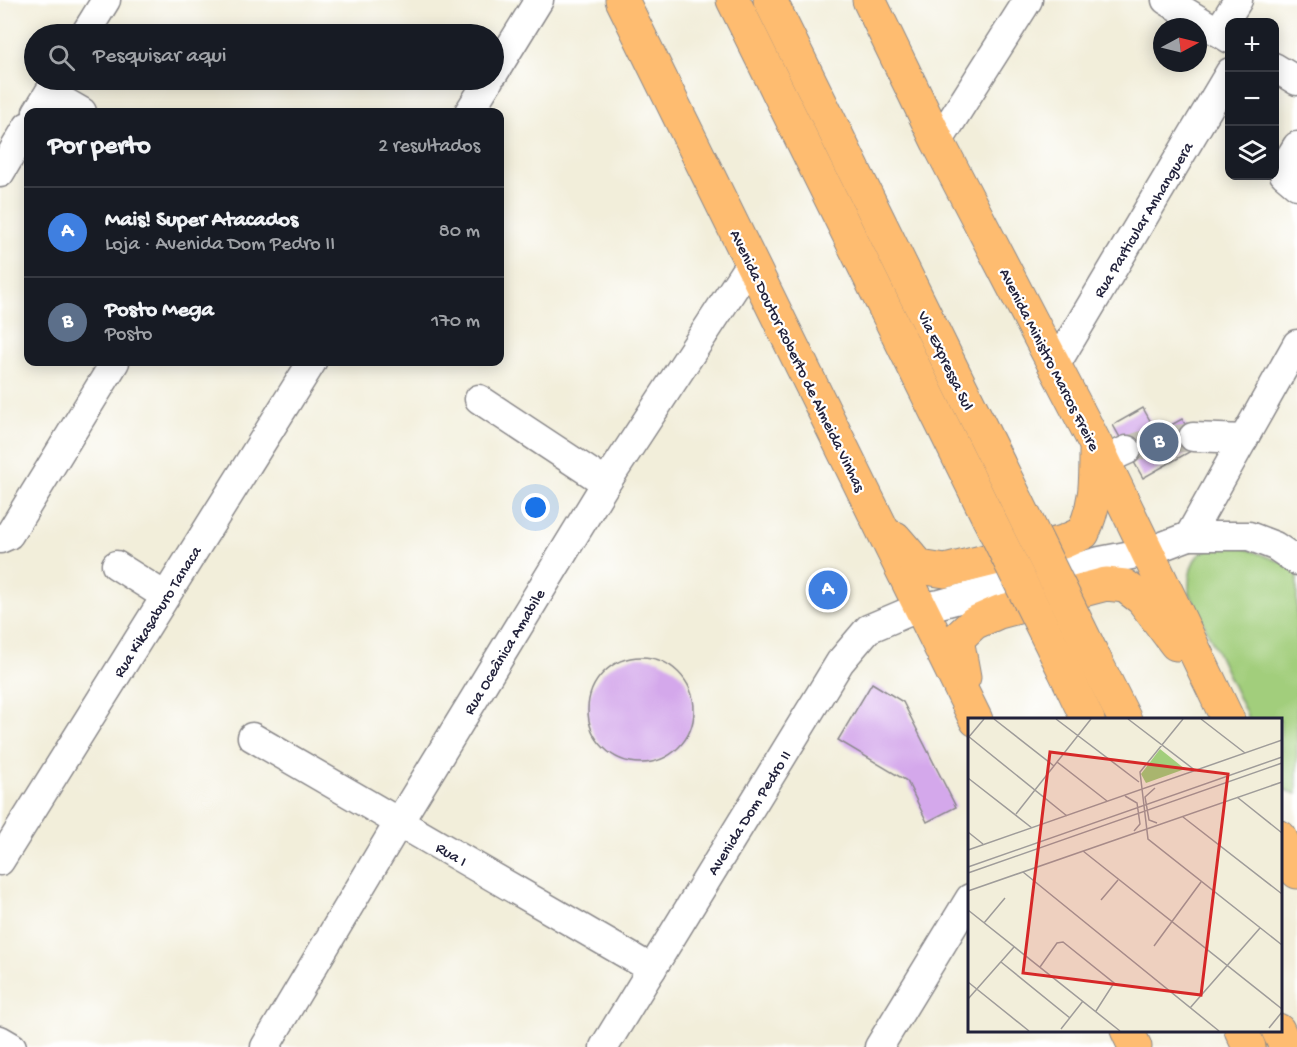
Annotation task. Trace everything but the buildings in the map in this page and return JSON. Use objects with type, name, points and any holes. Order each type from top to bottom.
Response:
[{"type":"main road","name":"Avenida Doutor Roberto de Almeida Vinhas","points":[[621,0],[974,715]]},
{"type":"main road","name":"Via Expressa Sul","points":[[733,0],[1087,718]]},
{"type":"main road","name":"Via Expressa Sul","points":[[770,0],[1124,718]]},
{"type":"main road","name":"Avenida Ministro Marcos Freire","points":[[869,0],[939,142],[1055,366],[1109,452],[1147,552],[1224,711]]},
{"type":"main road","points":[[874,514],[920,567],[945,571],[1064,542],[1083,532],[1091,516],[1109,452]]},
{"type":"main road","points":[[974,715],[957,639],[974,623],[999,612],[1106,584],[1125,586],[1142,599],[1224,711]]},
{"type":"main road","points":[[1128,1032],[1135,1047]]},
{"type":"main road","points":[[1242,1032],[1249,1047]]},
{"type":"main road","points":[[1279,1032],[1286,1047]]},
{"type":"street","points":[[91,24],[106,0]]},
{"type":"street","points":[[504,57],[539,0]]},
{"type":"street","points":[[939,142],[1028,0]]},
{"type":"street","points":[[1166,0],[1224,36],[1238,0]]},
{"type":"street","points":[[1279,70],[1297,81]]},
{"type":"street","name":"Rua Particular Anhanguera","points":[[1055,366],[1225,80]]},
{"type":"street","points":[[472,108],[483,90]]},
{"type":"street","points":[[48,95],[74,108]]},
{"type":"street","points":[[0,173],[24,133]]},
{"type":"street","points":[[1297,146],[1284,167],[1284,174],[1297,185]]},
{"type":"street","name":"Rua Oceânica Amabile","points":[[265,1047],[606,483],[751,262]]},
{"type":"street","points":[[1297,344],[1189,536],[1249,536],[1275,546],[1297,561]]},
{"type":"street","points":[[0,539],[9,535],[113,366]]},
{"type":"street","name":"Rua Kikasaburo Tanaca","points":[[0,861],[309,366]]},
{"type":"street","points":[[479,399],[606,483]]},
{"type":"street","points":[[1193,437],[1244,439]]},
{"type":"street","points":[[1207,504],[1210,523],[1222,536]]},
{"type":"street","name":"Avenida Dom Pedro II","points":[[604,1047],[840,662],[868,629],[920,607],[940,604],[1100,561],[1147,552],[1189,536]]},
{"type":"street","points":[[116,565],[165,596]]},
{"type":"street","name":"Rua I","points":[[252,737],[652,969]]},
{"type":"street","points":[[879,1047],[968,901]]},
{"type":"street","points":[[0,1040],[12,1047]]},
{"type":"green space","points":[[1234,544],[1297,568],[1297,794],[1285,790],[1282,786],[1282,718],[1248,718],[1189,592],[1191,570],[1198,556],[1204,551]]},
{"type":"tunnel","points":[[1127,450],[1155,441],[1193,437]]},
{"type":"place","name":"Posto Mega","points":[[1159,442]]},
{"type":"place","name":"Mais! Super Atacados","points":[[828,590]]}]
